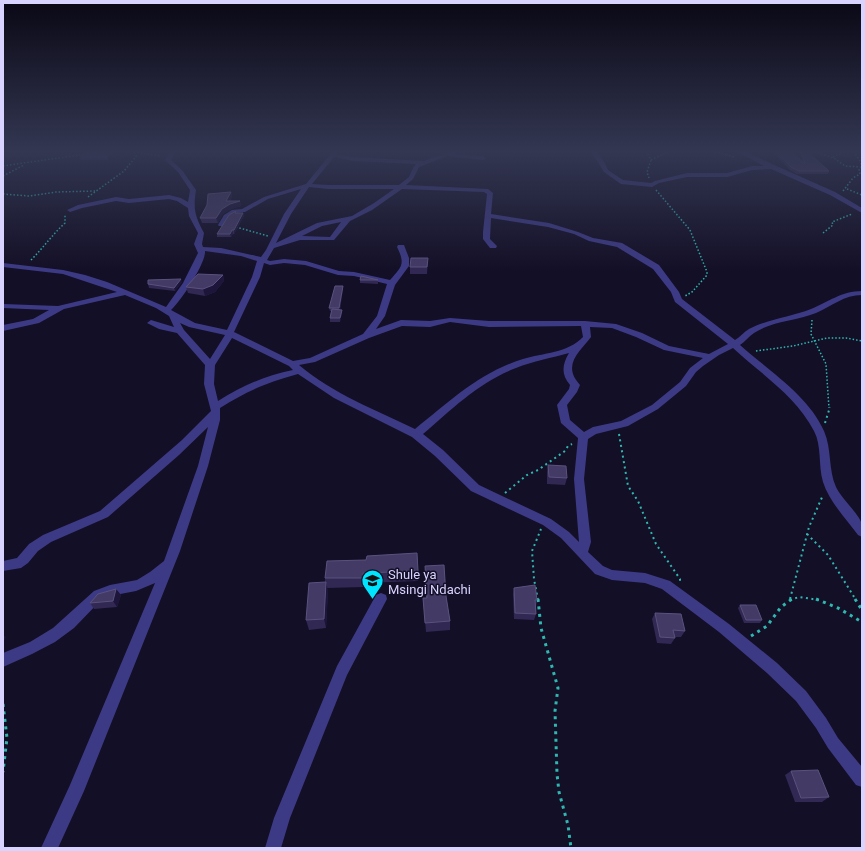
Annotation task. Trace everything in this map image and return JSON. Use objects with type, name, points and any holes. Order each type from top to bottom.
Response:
[{"type":"street","points":[[193,191],[192,208],[194,222],[199,226],[202,233],[198,242],[202,253],[195,269],[173,305],[170,313],[180,331],[210,365]]},
{"type":"street","points":[[221,225],[226,216],[234,212],[243,211],[266,198],[290,191]]},
{"type":"street","points":[[49,848],[76,791],[169,562],[203,466],[215,409],[209,384],[210,365],[229,333],[263,259],[289,210],[304,191]]},
{"type":"street","points":[[273,242],[276,246],[318,224],[354,217],[393,194],[396,191]]},
{"type":"street","points":[[487,191],[490,193],[486,236],[492,246]]},
{"type":"street","points":[[827,191],[861,211]]},
{"type":"street","points":[[70,210],[80,206],[116,199],[129,201],[169,198],[179,199],[192,208]]},
{"type":"street","points":[[488,216],[549,225],[576,233],[591,240],[620,245],[656,267],[675,292],[678,300],[687,305],[792,393],[807,412],[819,431],[823,444],[828,481],[838,500],[862,532]]},
{"type":"street","points":[[291,239],[332,239],[348,218]]},
{"type":"street","points":[[366,336],[381,317],[391,283],[400,276],[406,262],[402,247]]},
{"type":"street","points":[[201,250],[243,254],[260,260],[263,259],[270,263],[284,261],[306,263],[338,273],[354,274],[391,283]]},
{"type":"street","points":[[3,265],[72,274],[104,284],[170,313],[192,325],[229,333],[296,368],[337,396],[416,434],[439,453],[474,488],[547,522],[565,535],[599,570],[612,575],[645,578],[666,585],[742,642],[801,696],[822,723],[833,743],[862,779]]},
{"type":"street","points":[[3,306],[61,307],[124,293]]},
{"type":"street","points":[[583,437],[593,431],[617,426],[655,407],[683,384],[693,370],[760,326],[813,311],[843,296],[853,293],[862,293]]},
{"type":"street","points":[[3,328],[36,321],[61,307]]},
{"type":"street","points":[[3,566],[19,565],[30,550],[40,542],[104,514],[168,459],[187,440],[199,432],[215,409],[240,391],[296,368],[366,336],[401,323],[430,324],[450,320],[489,324],[554,323],[613,326],[639,335],[667,348],[711,357]]},
{"type":"street","points":[[151,323],[180,331]]},
{"type":"street","points":[[416,434],[429,425],[437,415],[455,401],[503,370],[534,358],[566,352],[580,343],[586,337],[586,324]]},
{"type":"street","points":[[580,343],[568,369],[569,377],[575,385],[574,390],[562,405],[566,421],[583,437]]},
{"type":"street","points":[[582,554],[585,542],[579,479],[583,437]]},
{"type":"street","points":[[3,660],[35,647],[52,638],[67,626],[99,595],[107,591],[132,587],[152,579],[169,562]]},
{"type":"street","points":[[273,848],[282,818],[298,776],[342,671],[381,599]]},
{"type":"path","points":[[657,191],[690,230],[707,272],[707,275],[692,292],[678,300]]},
{"type":"path","points":[[840,197],[840,194],[844,191]]},
{"type":"path","points":[[850,191],[862,196]]},
{"type":"path","points":[[3,194],[29,196],[56,192],[95,192]]},
{"type":"path","points":[[823,233],[831,228],[832,222],[861,211]]},
{"type":"path","points":[[221,225],[236,227],[273,242]]},
{"type":"path","points":[[813,311],[811,330],[814,342],[821,351],[826,364],[827,392],[830,406],[824,425],[819,431]]},
{"type":"path","points":[[745,354],[814,342],[818,339],[827,338],[846,338],[862,341]]},
{"type":"path","points":[[617,426],[622,446],[624,470],[628,486],[638,501],[656,544],[680,579],[680,587],[674,590]]},
{"type":"path","points":[[493,498],[507,492],[523,478],[565,452],[568,446],[583,437]]},
{"type":"path","points":[[742,642],[768,625],[774,616],[790,599],[807,534],[828,481]]},
{"type":"path","points":[[547,522],[539,532],[532,551],[541,628],[558,688],[555,711],[557,774],[559,792],[568,825],[571,848]]},
{"type":"path","points":[[807,534],[828,555],[862,610]]},
{"type":"path","points":[[790,599],[799,597],[818,600],[834,605],[862,622]]},
{"type":"path","points":[[3,704],[8,737],[7,755],[3,772]]},
{"type":"building","points":[[231,192],[226,201],[240,201],[230,204],[222,209],[216,218],[200,218],[207,205],[208,194]]},
{"type":"building","points":[[236,211],[235,213],[243,213],[234,230],[232,230],[230,234],[217,234],[229,215]]},
{"type":"building","points":[[411,258],[428,258],[427,267],[410,267]]},
{"type":"building","points":[[198,274],[223,275],[213,285],[203,289],[186,287]]},
{"type":"building","points":[[361,276],[378,280],[360,280]]},
{"type":"building","points":[[181,279],[174,288],[148,284],[148,280]]},
{"type":"building","points":[[335,286],[343,286],[339,308],[329,308]]},
{"type":"building","points":[[332,309],[342,310],[340,318],[330,318]]},
{"type":"building","points":[[548,465],[566,466],[567,478],[549,477]]},
{"type":"building","points":[[417,553],[418,571],[363,573],[363,578],[325,578],[327,561],[366,560],[367,556]]},
{"type":"building","points":[[444,565],[446,596],[450,621],[425,623],[423,598],[427,598],[425,566]]},
{"type":"building","points":[[326,582],[324,619],[306,620],[309,583]]},
{"type":"building","points":[[535,585],[537,600],[535,600],[536,614],[515,613],[514,588]]},
{"type":"building","points":[[116,589],[113,601],[90,603],[98,594]]},
{"type":"building","points":[[740,605],[756,605],[762,620],[746,620]]},
{"type":"building","points":[[655,613],[681,614],[685,631],[673,630],[675,638],[660,637]]},
{"type":"building","points":[[818,770],[829,797],[801,798],[791,771]]},
{"type":"place","name":"Shule ya Msingi Ndachi","points":[[372,600]]}]
